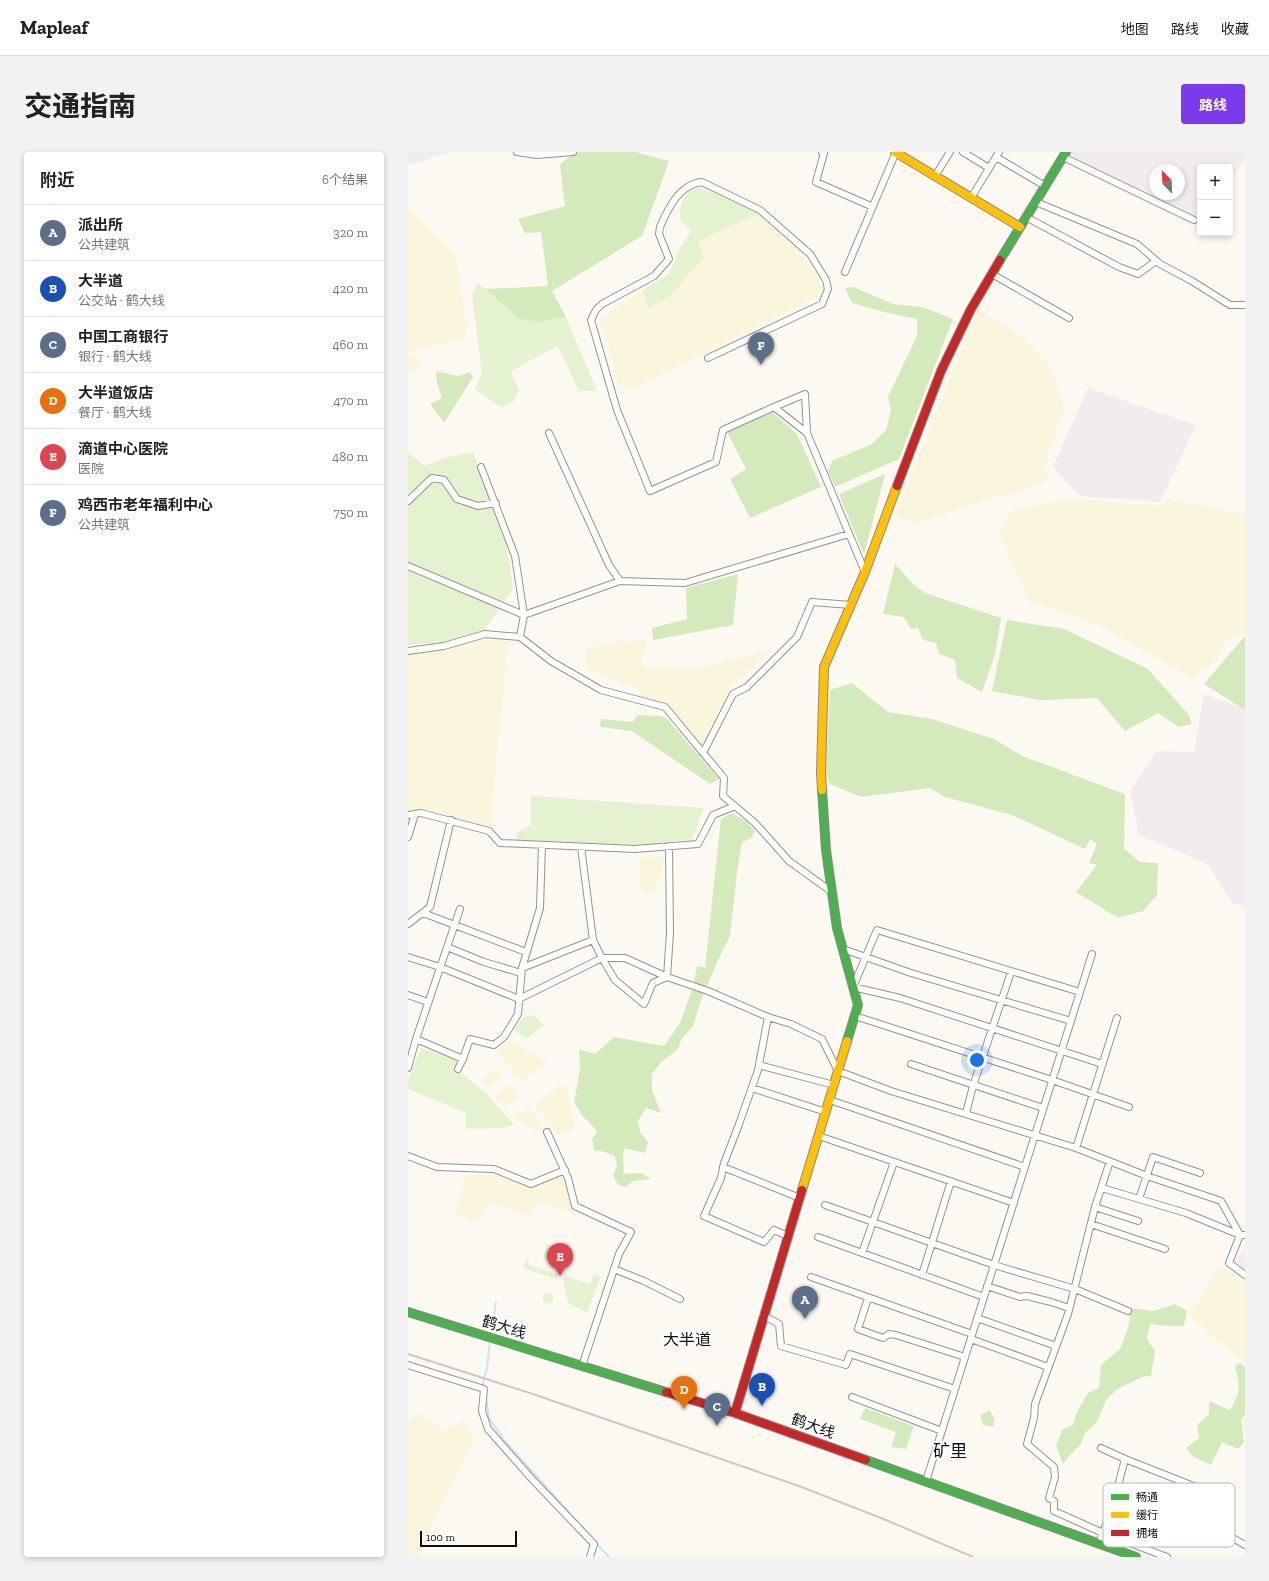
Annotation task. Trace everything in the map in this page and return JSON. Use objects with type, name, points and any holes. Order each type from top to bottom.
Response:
[{"type":"main road","points":[[896,152],[1020,227]]},
{"type":"main road","points":[[735,1413],[858,1005],[837,928],[826,850],[821,772],[824,667],[865,572],[941,371],[970,309],[1064,155]]},
{"type":"main road","name":"鹤大线","points":[[408,1312],[735,1413],[1103,1545]]},
{"type":"main road","name":"鹤大线","points":[[1108,1547],[1136,1557]]},
{"type":"street","points":[[517,152],[537,155],[573,152]]},
{"type":"street","points":[[822,152],[824,153],[816,182],[873,207]]},
{"type":"street","points":[[845,272],[896,152]]},
{"type":"street","points":[[935,176],[950,152]]},
{"type":"street","points":[[963,152],[989,168]]},
{"type":"street","points":[[971,198],[998,155],[1045,186]]},
{"type":"street","points":[[1064,155],[1194,220]]},
{"type":"street","points":[[708,358],[822,304],[828,289],[826,280],[810,254],[760,210],[702,182],[696,182],[681,191],[660,227],[659,234],[669,259],[654,276],[602,304],[596,310],[591,320],[617,410],[650,491],[716,462],[722,430],[805,394],[806,433],[865,572]]},
{"type":"street","points":[[1036,202],[1138,244],[1160,264],[1192,281],[1230,305],[1245,305]]},
{"type":"street","points":[[1026,217],[1119,267],[1138,274],[1156,261]]},
{"type":"street","points":[[992,274],[1069,318]]},
{"type":"street","points":[[774,407],[806,433]]},
{"type":"street","points":[[549,433],[609,565],[620,581]]},
{"type":"street","points":[[481,467],[515,556],[524,615],[520,637]]},
{"type":"street","points":[[408,501],[432,478],[444,480],[456,499],[478,506],[496,503]]},
{"type":"street","points":[[408,566],[524,615],[620,581],[685,583],[849,534]]},
{"type":"street","points":[[703,753],[733,694],[747,688],[797,638],[812,602],[851,605]]},
{"type":"street","points":[[408,652],[444,646],[485,634],[520,637],[551,661],[601,690],[665,707],[724,778],[723,796],[755,823],[789,861],[832,892]]},
{"type":"street","points":[[408,837],[411,815],[421,813],[489,831],[500,843],[635,849],[698,844],[713,815],[735,806]]},
{"type":"street","points":[[408,924],[430,906],[451,820]]},
{"type":"street","points":[[458,1069],[470,1040],[494,1045],[504,1037],[518,1014],[522,970],[540,908],[542,845]]},
{"type":"street","points":[[667,977],[670,933],[669,846]]},
{"type":"street","points":[[581,847],[593,940],[616,980],[644,1004],[653,983],[667,977]]},
{"type":"street","points":[[408,1068],[428,1002],[460,908]]},
{"type":"street","points":[[423,913],[526,952]]},
{"type":"street","points":[[1080,992],[877,930],[853,987],[900,998],[1102,1064]]},
{"type":"street","points":[[447,947],[484,962],[522,970],[593,940]]},
{"type":"street","points":[[842,949],[911,974],[1071,1021]]},
{"type":"street","points":[[926,1481],[1092,954]]},
{"type":"street","points":[[408,957],[440,967],[519,999],[602,958],[625,958],[667,977],[708,991],[768,1017],[791,1024],[822,1039],[838,1071],[890,1091],[966,1113],[1076,1148],[1147,1176],[1221,1201],[1243,1235]]},
{"type":"street","points":[[966,1113],[973,1086],[1011,972]]},
{"type":"street","points":[[408,995],[428,1002]]},
{"type":"street","points":[[855,1016],[1052,1080],[1129,1107]]},
{"type":"street","points":[[768,1017],[759,1064],[752,1088],[723,1167],[721,1178],[704,1216],[764,1242],[774,1230],[788,1236]]},
{"type":"street","points":[[1076,1148],[1117,1018]]},
{"type":"street","points":[[416,1039],[463,1060]]},
{"type":"street","points":[[759,1064],[834,1085]]},
{"type":"street","points":[[911,1064],[973,1086],[1043,1108]]},
{"type":"street","points":[[752,1088],[826,1112]]},
{"type":"street","points":[[830,1100],[1025,1167]]},
{"type":"street","points":[[547,1132],[565,1170],[575,1206],[631,1232],[619,1254],[582,1366]]},
{"type":"street","points":[[819,1136],[1014,1203]]},
{"type":"street","points":[[408,1156],[437,1167],[494,1169],[531,1184],[565,1170]]},
{"type":"street","points":[[1139,1199],[1153,1157],[1200,1173]]},
{"type":"street","points":[[1099,1544],[1103,1533],[1054,1511],[1054,1501],[1049,1498],[1055,1477],[1054,1467],[1027,1444],[1034,1418],[1035,1404],[1075,1289],[1095,1207],[1110,1161]]},
{"type":"street","points":[[862,1253],[894,1162]]},
{"type":"street","points":[[723,1167],[800,1198]]},
{"type":"street","points":[[922,1275],[951,1181]]},
{"type":"street","points":[[1102,1188],[1186,1213],[1243,1235]]},
{"type":"street","points":[[825,1205],[994,1265],[1075,1289],[1128,1311]]},
{"type":"street","points":[[1095,1207],[1138,1221]]},
{"type":"street","points":[[1091,1224],[1165,1249]]},
{"type":"street","points":[[1243,1235],[1229,1263],[1245,1275]]},
{"type":"street","points":[[818,1237],[984,1298]]},
{"type":"street","points":[[614,1269],[680,1298]]},
{"type":"street","points":[[811,1277],[971,1336],[1048,1367]]},
{"type":"street","points":[[987,1286],[1069,1308]]},
{"type":"street","points":[[868,1298],[858,1329],[883,1338],[889,1334],[896,1335],[965,1357]]},
{"type":"street","points":[[764,1316],[779,1324],[781,1346],[846,1365],[850,1354],[955,1389]]},
{"type":"street","points":[[977,1318],[1056,1346]]},
{"type":"street","points":[[408,1365],[484,1389],[482,1411],[488,1428],[531,1478],[594,1544],[590,1557]]},
{"type":"street","points":[[852,1397],[942,1431]]},
{"type":"street","points":[[1101,1448],[1186,1483]]},
{"type":"street","points":[[1119,1483],[1125,1459]]},
{"type":"street","points":[[1235,1539],[1245,1545]]},
{"type":"street","points":[[1140,1547],[1167,1557]]},
{"type":"shaded area","points":[[408,152],[450,152],[408,166]]},
{"type":"shaded area","points":[[1072,152],[1245,152],[1245,161],[1233,175],[1233,164],[1197,164],[1197,215],[1189,224],[1065,163]]},
{"type":"shaded area","points":[[408,208],[456,255],[467,337],[408,352]]},
{"type":"shaded area","points":[[758,214],[796,245],[817,276],[825,293],[639,386],[621,390],[599,318],[642,291],[648,307],[671,296],[704,257],[698,241]]},
{"type":"shaded area","points":[[977,311],[1018,333],[1044,359],[1055,381],[1064,410],[1044,467],[1048,480],[1010,495],[993,497],[915,524],[895,516]]},
{"type":"shaded area","points":[[418,353],[420,372],[408,372],[408,356]]},
{"type":"shaded area","points":[[1088,388],[1196,425],[1160,502],[1080,496],[1053,467]]},
{"type":"shaded area","points":[[1070,499],[1161,506],[1167,499],[1245,514],[1245,633],[1226,640],[1215,662],[1202,669],[1193,679],[1103,627],[1027,600],[1000,534],[1012,510]]},
{"type":"shaded area","points":[[485,638],[508,640],[490,827],[427,809],[409,812],[408,814],[408,655]]},
{"type":"shaded area","points":[[647,639],[641,666],[698,669],[769,651],[731,686],[701,744],[670,706],[638,695],[639,688],[587,670],[586,647]]},
{"type":"shaded area","points":[[1204,694],[1245,709],[1245,906],[1233,904],[1208,864],[1139,835],[1130,791],[1156,751],[1194,752]]},
{"type":"shaded area","points":[[663,857],[662,874],[654,893],[639,888],[641,858]]},
{"type":"shaded area","points":[[509,1039],[548,1063],[522,1081],[496,1052]]},
{"type":"shaded area","points":[[496,1068],[503,1075],[488,1089],[480,1082]]},
{"type":"shaded area","points":[[563,1083],[568,1091],[575,1129],[557,1135],[535,1103]]},
{"type":"shaded area","points":[[510,1084],[519,1096],[505,1107],[494,1096]]},
{"type":"shaded area","points":[[530,1109],[542,1126],[537,1132],[514,1117]]},
{"type":"shaded area","points":[[465,1175],[497,1175],[531,1187],[563,1175],[575,1214],[535,1201],[530,1215],[488,1203],[480,1222],[455,1213]]},
{"type":"shaded area","points":[[1245,1248],[1245,1269],[1235,1262]]},
{"type":"shaded area","points":[[1219,1265],[1245,1284],[1245,1364],[1189,1315]]},
{"type":"shaded area","points":[[420,1413],[444,1431],[463,1420],[475,1441],[452,1484],[418,1557],[408,1557],[408,1421]]},
{"type":"green space","points":[[574,152],[635,152],[669,161],[642,236],[552,291],[566,317],[538,322],[520,319],[485,289],[548,286],[541,232],[525,233],[518,219],[565,206],[560,165]]},
{"type":"green space","points":[[696,187],[712,189],[728,195],[758,214],[698,241],[704,257],[671,296],[648,308],[642,291],[670,273],[678,252],[691,231],[680,220],[682,201],[687,194]]},
{"type":"green space","points":[[478,283],[520,319],[538,322],[566,317],[597,391],[579,391],[558,346],[511,372],[519,390],[514,401],[503,407],[497,405],[475,389],[482,374],[472,295]]},
{"type":"green space","points":[[853,287],[893,304],[923,307],[953,319],[899,459],[835,487],[828,471],[832,461],[872,444],[886,430],[891,410],[888,397],[917,336],[917,319],[852,303],[845,288]]},
{"type":"green space","points":[[436,371],[458,376],[470,372],[473,377],[444,423],[430,404],[442,398],[437,383]]},
{"type":"green space","points":[[772,412],[797,434],[821,487],[750,518],[730,479],[746,469],[727,432]]},
{"type":"green space","points":[[408,452],[424,466],[445,458],[473,452],[506,541],[513,588],[484,631],[444,642],[408,645]]},
{"type":"green space","points":[[885,474],[864,555],[839,494]]},
{"type":"green space","points":[[895,564],[914,585],[925,593],[1001,618],[995,654],[982,692],[957,678],[955,660],[939,654],[936,643],[923,640],[918,628],[911,629],[904,617],[883,614]]},
{"type":"green space","points":[[738,574],[733,625],[653,640],[652,628],[687,619],[686,588]]},
{"type":"green space","points":[[1007,620],[1064,629],[1148,669],[1188,714],[1192,724],[1179,727],[1158,713],[1125,731],[1097,698],[1040,700],[992,691]]},
{"type":"green space","points":[[1245,636],[1245,709],[1204,684]]},
{"type":"green space","points":[[852,683],[888,712],[932,719],[994,739],[1022,756],[1125,794],[1124,849],[1140,862],[1158,863],[1157,895],[1143,911],[1118,918],[1076,892],[1097,865],[1089,863],[1097,844],[1090,839],[1085,849],[1012,815],[945,797],[930,788],[861,797],[830,784],[826,773],[830,690]]},
{"type":"green space","points":[[637,715],[662,716],[667,719],[719,779],[710,784],[632,731],[600,727],[601,719],[633,722]]},
{"type":"green space","points":[[531,796],[704,808],[692,839],[637,845],[516,840],[518,832],[531,825]]},
{"type":"green space","points":[[732,813],[747,822],[755,831],[752,838],[742,842],[730,936],[701,1000],[693,1026],[681,1040],[678,1049],[661,1062],[652,1074],[652,1090],[661,1113],[646,1108],[638,1121],[640,1132],[648,1142],[645,1153],[625,1148],[623,1158],[623,1174],[642,1173],[651,1179],[633,1181],[625,1187],[618,1185],[613,1175],[617,1166],[615,1156],[594,1150],[592,1139],[597,1131],[581,1114],[574,1102],[580,1070],[579,1049],[595,1054],[614,1037],[664,1046],[680,1023],[693,987],[697,966],[705,968],[721,819]]},
{"type":"green space","points":[[534,1015],[544,1025],[526,1039],[513,1029],[524,1017]]},
{"type":"green space","points":[[421,1048],[459,1061],[456,1069],[486,1093],[514,1125],[500,1128],[466,1129],[466,1113],[408,1089],[408,1080]]},
{"type":"green space","points":[[547,1244],[561,1249],[556,1263],[543,1259]]},
{"type":"green space","points":[[527,1258],[529,1260],[528,1265],[558,1274],[556,1279],[523,1268]]},
{"type":"green space","points":[[594,1274],[601,1276],[587,1313],[568,1303],[563,1279],[564,1276],[590,1284]]},
{"type":"green space","points":[[546,1293],[550,1293],[552,1294],[552,1302],[546,1303],[543,1300],[543,1296]]},
{"type":"green space","points":[[1175,1304],[1187,1311],[1184,1326],[1150,1324],[1147,1339],[1155,1351],[1151,1376],[1142,1377],[1116,1390],[1106,1400],[1097,1422],[1085,1433],[1081,1444],[1063,1464],[1056,1446],[1062,1430],[1073,1425],[1076,1414],[1088,1393],[1099,1388],[1101,1365],[1120,1349],[1128,1328],[1131,1308],[1154,1311]]},
{"type":"green space","points":[[1240,1363],[1245,1367],[1245,1415],[1241,1420],[1244,1442],[1238,1449],[1222,1442],[1211,1465],[1192,1456],[1186,1448],[1199,1438],[1197,1425],[1209,1414],[1209,1401],[1230,1410],[1238,1394],[1239,1385],[1235,1366]]},
{"type":"green space","points":[[865,1408],[914,1426],[906,1449],[891,1447],[896,1432],[860,1419]]},
{"type":"green space","points":[[990,1410],[995,1420],[993,1427],[983,1425],[980,1415]]},
{"type":"waterway","points":[[491,1334],[496,1302]]},
{"type":"waterway","points":[[483,1387],[490,1340]]},
{"type":"waterway","points":[[486,1399],[489,1418],[504,1440],[586,1531]]},
{"type":"waterway","points":[[595,1542],[609,1557]]},
{"type":"railway","points":[[408,1354],[530,1393],[799,1486],[886,1520],[973,1557]]},
{"type":"traffic: fast","points":[[1000,260],[1066,152]]},
{"type":"traffic: fast","points":[[822,790],[826,850],[837,928],[858,1005],[847,1041]]},
{"type":"traffic: fast","points":[[408,1312],[666,1392]]},
{"type":"traffic: fast","points":[[866,1460],[1103,1545]]},
{"type":"traffic: fast","points":[[1108,1547],[1136,1557]]},
{"type":"traffic: slow","points":[[895,152],[1020,227]]},
{"type":"traffic: slow","points":[[822,790],[821,772],[824,667],[865,572],[897,486]]},
{"type":"traffic: slow","points":[[802,1190],[847,1041]]},
{"type":"traffic: jam","points":[[897,486],[941,371],[971,309],[1000,260]]},
{"type":"traffic: jam","points":[[735,1413],[802,1190]]},
{"type":"traffic: jam","points":[[666,1392],[735,1413],[866,1460]]},
{"type":"place","name":"鸡西市老年福利中心","points":[[761,365]]},
{"type":"place","name":"滴道中心医院","points":[[560,1276]]},
{"type":"place","name":"派出所","points":[[805,1319]]},
{"type":"place","name":"大半道","points":[[762,1406]]},
{"type":"place","name":"大半道饭店","points":[[684,1409]]},
{"type":"place","name":"中国工商银行","points":[[717,1426]]},
{"type":"district","name":"大半道","points":[[687,1339]]},
{"type":"district","name":"矿里","points":[[950,1451]]}]
